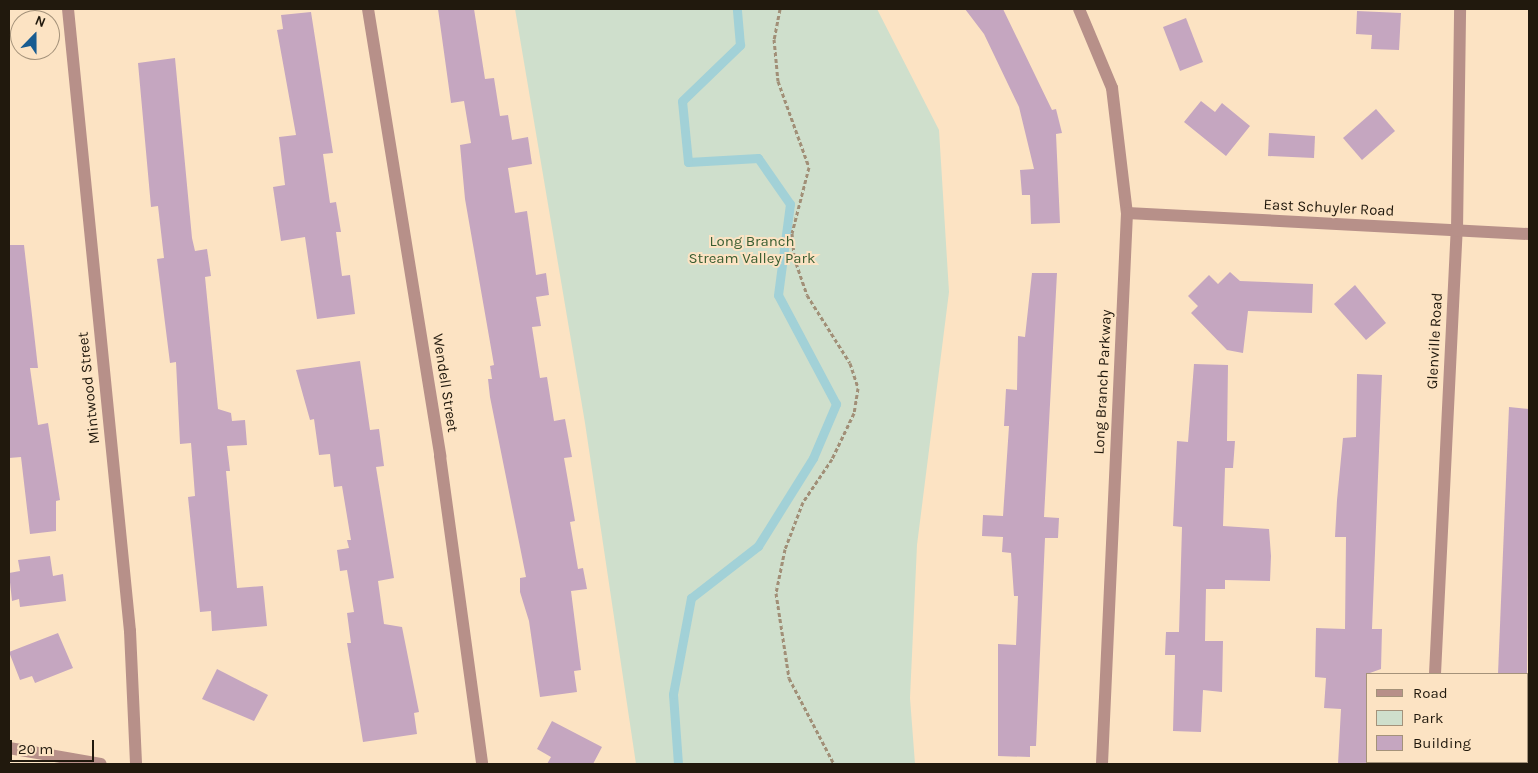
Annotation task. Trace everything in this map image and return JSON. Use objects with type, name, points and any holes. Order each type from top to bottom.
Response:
[{"type":"street","name":"Mintwood Street","points":[[68,9],[130,631],[136,764]]},
{"type":"street","name":"Wendell Street","points":[[368,9],[440,456],[482,764]]},
{"type":"street","name":"Long Branch Parkway","points":[[1079,9],[1112,88],[1127,213],[1102,764]]},
{"type":"street","name":"Glenville Road","points":[[1435,673],[1457,231],[1460,9]]},
{"type":"street","name":"East Schuyler Road","points":[[1127,213],[1529,234]]},
{"type":"street","points":[[9,748],[101,764]]},
{"type":"path","points":[[780,9],[774,39],[778,81],[809,167],[792,233],[794,257],[807,296],[850,363],[858,388],[854,413],[832,460],[803,502],[785,549],[776,593],[789,678],[834,764]]},
{"type":"green space","name":"Long Branch Stream Valley Park","points":[[515,9],[877,9],[939,130],[949,292],[917,545],[910,698],[915,764],[636,764],[585,423]]},
{"type":"building","points":[[438,9],[474,9],[485,79],[494,78],[500,116],[508,115],[512,140],[528,137],[532,164],[508,168],[515,213],[527,211],[536,275],[546,273],[549,295],[536,297],[541,326],[532,327],[540,378],[547,377],[554,421],[565,419],[572,457],[564,458],[575,521],[570,522],[578,569],[583,568],[587,589],[571,591],[581,670],[574,671],[577,692],[540,697],[529,621],[520,592],[520,578],[526,577],[490,397],[488,379],[492,379],[490,366],[494,365],[465,199],[460,145],[471,143],[464,101],[451,103]]},
{"type":"building","points":[[965,9],[1003,9],[1052,110],[1056,109],[1062,133],[1056,134],[1060,223],[1031,224],[1030,195],[1022,195],[1020,170],[1034,169],[1019,107],[984,34]]},
{"type":"building","points":[[1357,11],[1401,13],[1399,50],[1371,49],[1372,35],[1356,34]]},
{"type":"building","points":[[311,12],[333,153],[323,154],[330,203],[336,202],[341,232],[336,232],[342,276],[350,275],[355,314],[317,319],[305,237],[281,241],[273,187],[285,185],[279,137],[296,135],[277,30],[283,29],[281,15]]},
{"type":"building","points":[[1186,18],[1203,62],[1180,71],[1163,27]]},
{"type":"building","points":[[175,58],[192,238],[195,251],[207,249],[211,276],[205,277],[218,409],[231,413],[232,421],[245,420],[247,445],[227,446],[230,471],[226,471],[237,588],[263,586],[267,626],[212,631],[211,611],[200,612],[188,497],[195,496],[191,443],[180,444],[176,362],[170,363],[157,259],[164,258],[158,206],[151,207],[138,63]]},
{"type":"building","points":[[1201,101],[1215,112],[1222,103],[1250,126],[1226,156],[1184,122]]},
{"type":"building","points":[[1376,109],[1395,131],[1362,160],[1343,138]]},
{"type":"building","points":[[1269,133],[1315,136],[1314,158],[1268,156]]},
{"type":"building","points":[[9,245],[24,245],[38,368],[30,368],[38,425],[48,423],[60,500],[56,501],[56,531],[30,534],[21,457],[9,458]]},
{"type":"building","points":[[1230,272],[1240,281],[1313,284],[1312,313],[1248,311],[1243,353],[1227,350],[1191,313],[1198,306],[1188,296],[1209,275],[1218,284]]},
{"type":"building","points":[[1032,273],[1057,273],[1044,517],[1059,518],[1058,538],[1045,538],[1036,746],[1030,746],[1030,757],[998,756],[998,644],[1016,645],[1018,596],[1014,596],[1011,553],[1002,552],[1003,537],[982,536],[983,515],[1003,516],[1009,426],[1004,426],[1006,389],[1017,390],[1018,336],[1025,337]]},
{"type":"building","points":[[1355,285],[1386,323],[1366,340],[1334,304]]},
{"type":"building","points":[[360,361],[370,430],[379,429],[384,466],[376,467],[394,578],[378,581],[384,624],[402,627],[419,712],[414,713],[417,734],[363,742],[347,643],[351,643],[347,613],[354,612],[347,570],[340,571],[337,550],[349,548],[347,540],[351,540],[342,486],[334,487],[330,454],[319,455],[314,419],[310,420],[296,370]]},
{"type":"building","points":[[1194,364],[1228,365],[1227,441],[1235,441],[1233,468],[1225,468],[1223,526],[1269,529],[1271,556],[1270,581],[1225,580],[1225,589],[1206,589],[1205,641],[1223,641],[1222,692],[1203,690],[1201,732],[1173,731],[1175,655],[1165,655],[1166,632],[1179,632],[1182,527],[1173,526],[1177,441],[1188,442]]},
{"type":"building","points":[[1357,374],[1382,375],[1372,629],[1382,629],[1381,669],[1366,673],[1367,764],[1338,764],[1341,709],[1324,708],[1326,678],[1315,677],[1316,628],[1345,629],[1346,537],[1335,537],[1337,500],[1343,438],[1356,437]]},
{"type":"building","points":[[1509,407],[1529,409],[1527,673],[1498,673]]},
{"type":"building","points":[[50,556],[53,576],[63,574],[66,601],[20,607],[19,599],[12,601],[9,573],[20,571],[18,560]]},
{"type":"building","points":[[58,633],[73,668],[35,683],[32,676],[20,680],[9,652]]},
{"type":"building","points":[[217,669],[268,695],[254,721],[202,699]]},
{"type":"building","points":[[552,721],[602,747],[593,764],[547,764],[551,757],[537,749]]},
{"type":"waterway","points":[[678,764],[673,694],[691,598],[758,546],[813,458],[836,404],[778,295],[790,204],[758,158],[688,162],[682,101],[740,45],[737,9]]}]
